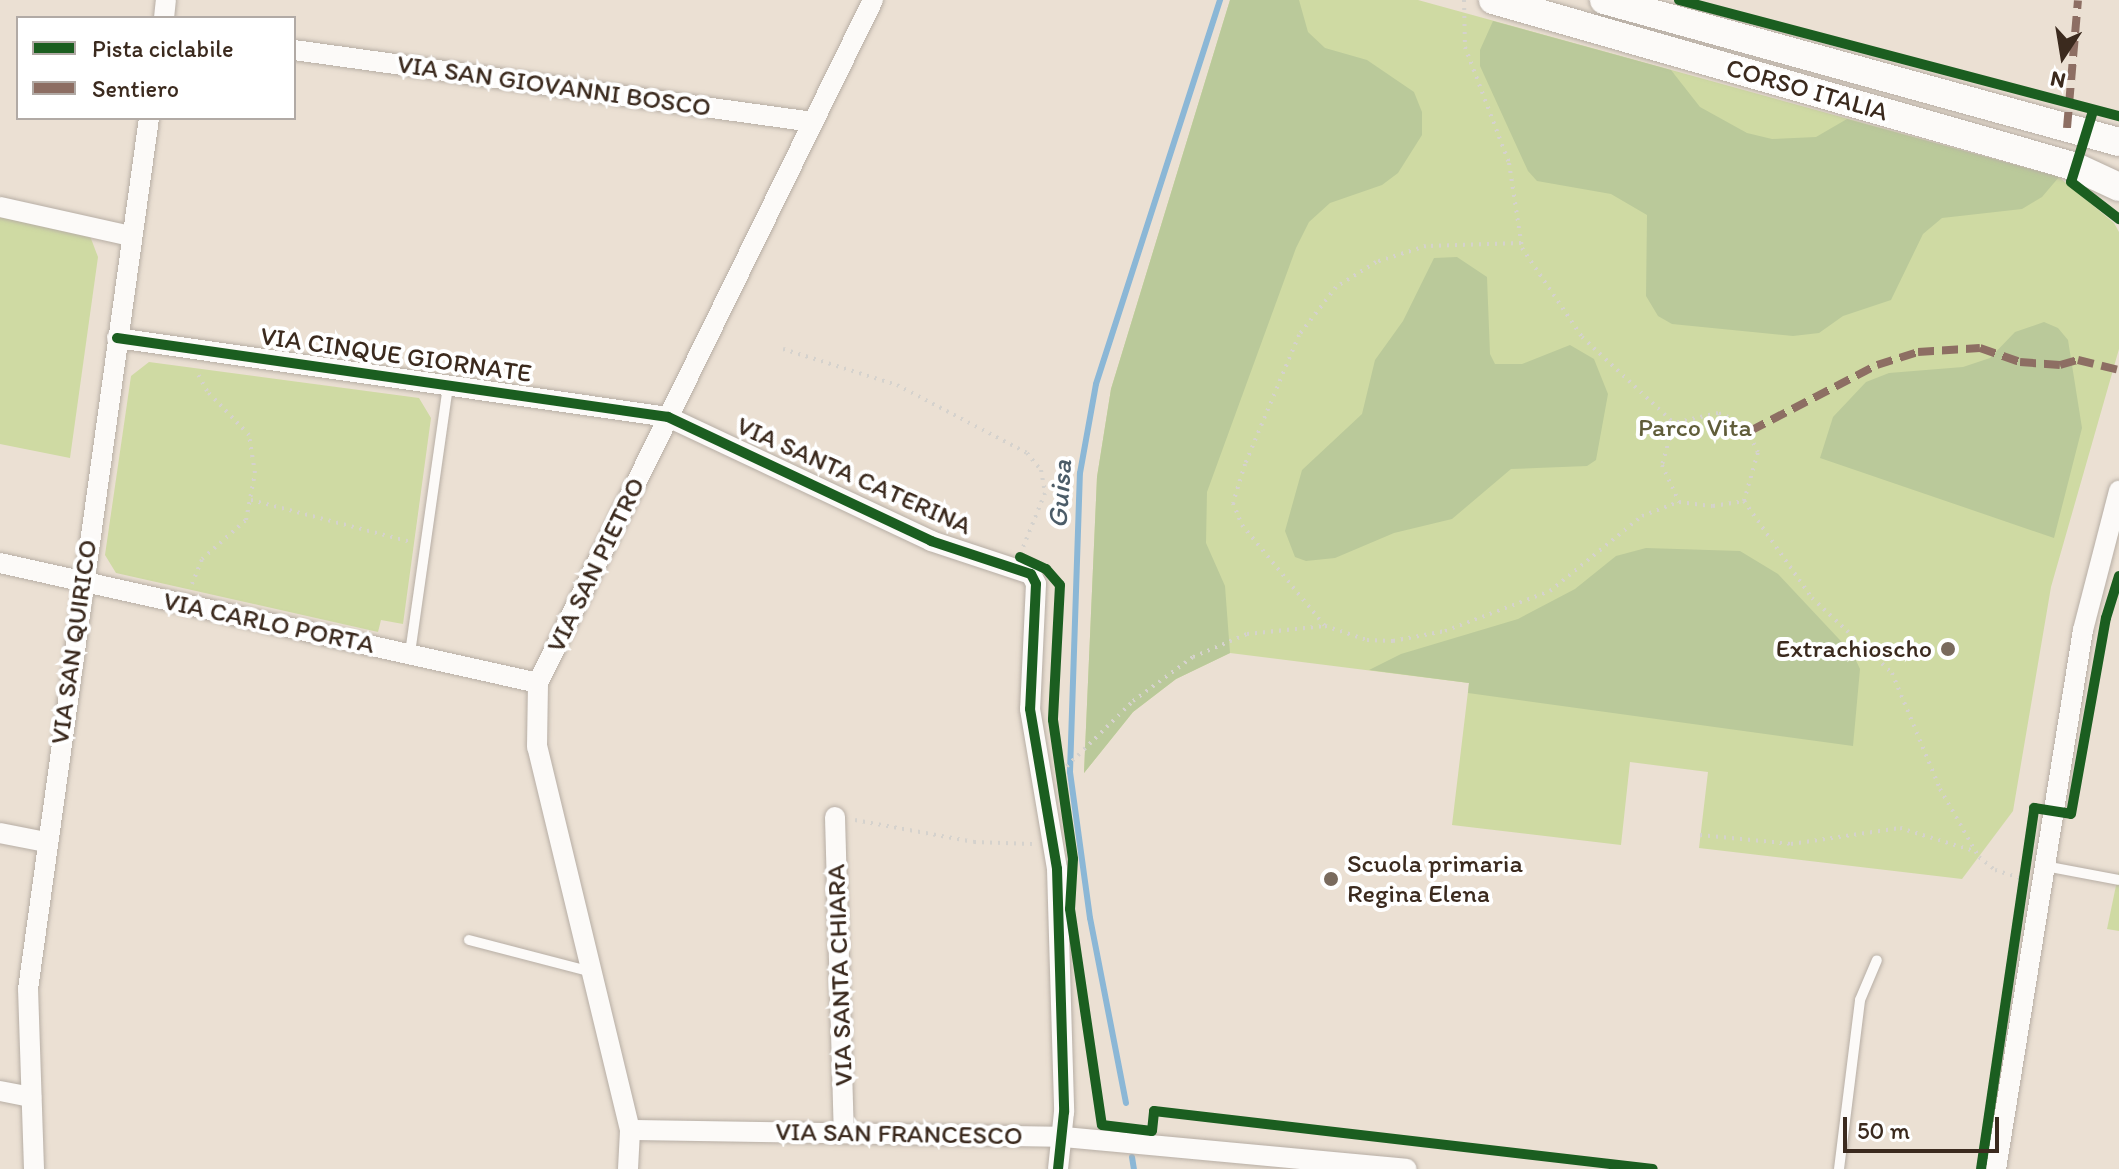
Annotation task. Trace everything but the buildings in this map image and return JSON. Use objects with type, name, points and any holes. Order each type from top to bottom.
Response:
[{"type":"street","name":"VIA SAN PIETRO","points":[[628,1169],[630,1130],[537,747],[538,683],[873,0]]},
{"type":"street","name":"CORSO ITALIA","points":[[1493,0],[2079,168],[2119,187]]},
{"type":"street","name":"CORSO ITALIA","points":[[1604,0],[2119,142]]},
{"type":"street","name":"VIA SAN GIOVANNI BOSCO","points":[[296,50],[813,122]]},
{"type":"street","name":"VIA SAN QUIRICO","points":[[34,1169],[27,1005],[81,582],[149,120]]},
{"type":"street","points":[[0,207],[131,236]]},
{"type":"street","name":"VIA CINQUE GIORNATE","points":[[117,338],[668,417]]},
{"type":"street","name":"VIA SANTA CATERINA","points":[[668,417],[931,541],[1025,570],[1036,584],[1030,709],[1054,843],[1063,1137],[1058,1169]]},
{"type":"street","points":[[1996,1169],[2031,877],[2083,630],[2119,491]]},
{"type":"street","points":[[2083,630],[2119,522]]},
{"type":"street","name":"VIA CARLO PORTA","points":[[0,563],[538,683]]},
{"type":"street","name":"VIA SANTA CHIARA","points":[[835,817],[844,1132]]},
{"type":"street","points":[[0,833],[46,842]]},
{"type":"street","points":[[0,1091],[31,1097]]},
{"type":"street","name":"VIA SAN FRANCESCO","points":[[630,1130],[1063,1137],[1359,1167],[1407,1169]]},
{"type":"lane","points":[[410,653],[448,385]]},
{"type":"lane","points":[[2031,877],[2119,880]]},
{"type":"lane","points":[[469,940],[592,972]]},
{"type":"lane","points":[[1839,1169],[1860,1000],[1877,960]]},
{"type":"path","points":[[1464,0],[1465,47],[1509,163],[1521,243],[1541,282],[1582,337],[1674,423]]},
{"type":"path","points":[[1325,626],[1242,525],[1233,503],[1299,335],[1336,287],[1376,262],[1441,244],[1521,243]]},
{"type":"path","points":[[186,605],[202,559],[246,520],[251,500],[254,452],[249,435],[207,391],[197,376],[193,347]]},
{"type":"path","points":[[783,349],[897,385],[1034,459],[1045,493],[1019,556],[1032,563]]},
{"type":"path","points":[[1674,423],[1718,413],[1730,415],[1750,431],[1757,468],[1744,501]]},
{"type":"path","points":[[1674,423],[1662,465],[1679,502]]},
{"type":"path","points":[[251,500],[424,546]]},
{"type":"path","points":[[1061,772],[1133,701],[1193,657],[1247,634],[1325,626],[1367,640],[1393,641],[1475,621],[1550,591],[1627,524],[1679,502],[1713,506],[1744,501]]},
{"type":"path","points":[[1744,501],[1812,598],[1892,673],[1940,789],[1976,852],[1995,870],[2031,877]]},
{"type":"path","points":[[1059,760],[1063,787]]},
{"type":"path","points":[[835,817],[990,844],[1054,843]]},
{"type":"path","points":[[1700,835],[1791,844],[1900,828],[1976,852]]},
{"type":"green space","name":"Parco Vita","points":[[1230,0],[1418,0],[2059,177],[2114,223],[2119,232],[2119,349],[2051,587],[2013,811],[1962,879],[1699,848],[1708,772],[1630,762],[1621,845],[1452,825],[1469,683],[1230,653],[1176,679],[1133,712],[1084,773],[1097,477],[1111,389]]},
{"type":"green space","points":[[1230,0],[1299,0],[1308,32],[1325,48],[1367,60],[1414,92],[1422,112],[1422,135],[1398,173],[1382,185],[1330,203],[1309,222],[1296,248],[1207,492],[1206,543],[1225,586],[1230,653],[1176,679],[1133,712],[1084,773],[1097,477],[1111,389]]},
{"type":"green space","points":[[1493,21],[1671,70],[1700,107],[1747,133],[1772,139],[1816,137],[1847,119],[2059,177],[2042,197],[2022,209],[1942,218],[1923,234],[1891,300],[1843,316],[1819,333],[1793,336],[1672,324],[1658,316],[1646,296],[1647,215],[1611,194],[1537,181],[1528,171],[1480,66],[1480,50]]},
{"type":"green space","points":[[0,217],[90,236],[98,257],[70,458],[0,444]]},
{"type":"green space","points":[[1457,257],[1487,277],[1490,354],[1495,364],[1522,364],[1570,345],[1594,359],[1608,394],[1596,460],[1587,466],[1511,469],[1452,519],[1394,533],[1335,558],[1306,561],[1295,557],[1285,531],[1302,470],[1362,414],[1375,360],[1403,321],[1434,258]]},
{"type":"green space","points":[[2044,322],[2058,328],[2068,340],[2082,428],[2054,538],[1820,458],[1833,417],[1866,382],[1889,373],[1963,367],[1990,358],[2015,332]]},
{"type":"green space","points":[[149,362],[419,398],[431,418],[403,624],[381,620],[378,632],[116,573],[105,555],[131,376]]},
{"type":"green space","points":[[1646,548],[1740,551],[1778,574],[1853,654],[1860,669],[1853,746],[1468,693],[1469,683],[1369,670],[1401,654],[1518,619],[1575,589],[1616,556]]},
{"type":"green space","points":[[2119,871],[2119,931],[2107,929]]},
{"type":"waterway","name":"Guisa","points":[[1126,1103],[1090,918],[1070,772],[1080,473],[1096,384],[1220,0]]},
{"type":"waterway","name":"Guisa","points":[[1132,1157],[1134,1169]]},
{"type":"marked path","points":[[2067,128],[2078,0]]},
{"type":"marked path","points":[[1750,431],[1877,365],[1918,352],[1980,348],[2020,362],[2060,365],[2078,360],[2119,370]]},
{"type":"cycle path","points":[[1679,0],[2119,116]]},
{"type":"cycle path","points":[[2093,111],[2071,182],[2119,219]]},
{"type":"cycle path","points":[[117,338],[668,417],[931,541],[1031,574],[1036,584],[1030,709],[1057,869],[1064,1112],[1058,1169]]},
{"type":"cycle path","points":[[1020,557],[1046,569],[1060,585],[1053,720],[1073,859],[1070,909],[1102,1125],[1152,1131],[1154,1111],[1653,1169]]},
{"type":"cycle path","points":[[1981,1169],[2034,808],[2071,814],[2106,618],[2119,576]]},
{"type":"place","name":"Extrachioscho","points":[[1948,649]]},
{"type":"place","name":"Scuola primaria Regina Elena","points":[[1331,879]]}]
